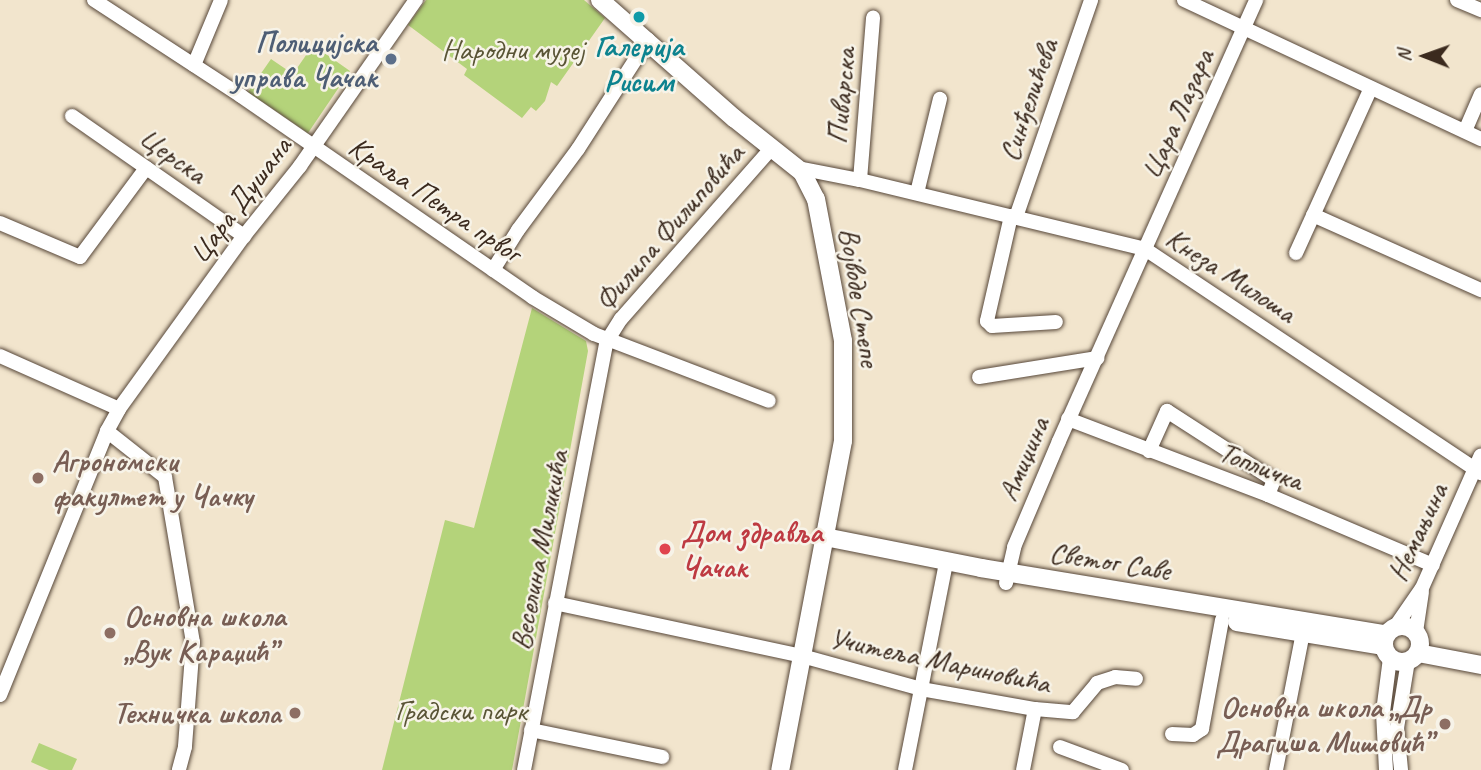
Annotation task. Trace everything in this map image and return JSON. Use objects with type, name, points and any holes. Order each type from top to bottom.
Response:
[{"type":"main road","points":[[600,0],[771,149],[798,168]]},
{"type":"main road","name":"Војводе Степе","points":[[780,770],[843,441],[843,341],[816,199],[808,179],[798,168]]},
{"type":"main road","name":"Светог Саве","points":[[824,543],[1222,620],[1304,627]]},
{"type":"main road","name":"Светог Саве","points":[[1007,578],[1388,641]]},
{"type":"main road","points":[[1388,641],[1406,626],[1415,647]]},
{"type":"main road","points":[[1388,641],[1481,665]]},
{"type":"main road","points":[[1415,647],[1481,653]]},
{"type":"street","name":"Краља Петра првог","points":[[94,0],[194,65],[542,304],[607,341],[769,401]]},
{"type":"street","points":[[194,65],[221,0]]},
{"type":"street","name":"Цара Душана","points":[[0,695],[107,431],[119,409],[244,236],[313,148],[416,0]]},
{"type":"street","name":"Синђелићева","points":[[1056,322],[992,326],[987,321],[1014,217],[1091,0]]},
{"type":"street","points":[[1184,0],[1481,139]]},
{"type":"street","name":"Цара Лазара","points":[[1145,248],[1256,0]]},
{"type":"street","points":[[1457,0],[1481,10]]},
{"type":"street","name":"Пиварска","points":[[860,180],[873,18]]},
{"type":"street","points":[[493,270],[518,230],[578,149],[648,40]]},
{"type":"street","points":[[1296,253],[1371,88]]},
{"type":"street","points":[[1465,131],[1481,94]]},
{"type":"street","points":[[917,193],[940,99]]},
{"type":"street","name":"Церска","points":[[72,117],[244,236]]},
{"type":"street","name":"Филипа Филиповића","points":[[607,341],[621,319],[771,149]]},
{"type":"street","points":[[0,223],[80,257],[146,168]]},
{"type":"street","name":"Кнеза Милоша","points":[[798,168],[917,193],[1145,248],[1479,466]]},
{"type":"street","points":[[1314,215],[1481,290]]},
{"type":"street","name":"Амиџина","points":[[1007,578],[1014,547],[1145,248]]},
{"type":"street","name":"Веселина Миликића","points":[[524,770],[607,341]]},
{"type":"street","points":[[0,356],[119,409]]},
{"type":"street","name":"Амиџина","points":[[979,377],[1097,358]]},
{"type":"street","points":[[1149,451],[1167,411],[1274,480],[1268,495]]},
{"type":"street","name":"Топличка","points":[[1068,419],[1268,495],[1433,565]]},
{"type":"street","points":[[107,431],[166,477],[171,527],[193,642],[185,747],[179,770]]},
{"type":"street","name":"Немањина","points":[[1388,641],[1422,588],[1479,466]]},
{"type":"street","points":[[905,770],[946,567]]},
{"type":"street","points":[[1401,770],[1398,728],[1415,647],[1422,588]]},
{"type":"street","name":"Учитеља Мариновића","points":[[555,603],[802,656],[921,689],[1035,709],[1073,712],[1097,683],[1115,677],[1136,680]]},
{"type":"street","points":[[1172,734],[1193,735],[1202,729],[1222,620]]},
{"type":"street","points":[[1276,770],[1304,627]]},
{"type":"street","points":[[1386,770],[1383,739],[1388,641]]},
{"type":"street","name":"Цара Душана","points":[[0,670],[18,648]]},
{"type":"street","points":[[1023,770],[1035,709]]},
{"type":"street","points":[[531,730],[662,757]]},
{"type":"street","points":[[1376,770],[1383,739]]},
{"type":"street","points":[[1059,747],[1122,770]]},
{"type":"green space","name":"Народни музеј","points":[[426,0],[584,0],[605,18],[557,86],[551,82],[545,101],[536,111],[531,107],[522,118],[464,75],[467,69],[408,25]]},
{"type":"green space","points":[[313,45],[350,71],[308,133],[248,92],[271,59],[293,74]]},
{"type":"green space","name":"Градски парк","points":[[532,308],[586,341],[588,351],[512,770],[382,770],[445,520],[474,528]]},
{"type":"green space","points":[[39,743],[77,759],[72,770],[49,770],[31,762]]},
{"type":"place","name":"Галерија Рисим","points":[[639,17]]},
{"type":"place","name":"Полицијска управа Чачак","points":[[391,59]]},
{"type":"place","name":"Агрономски факултет у Чачку","points":[[38,478]]},
{"type":"place","name":"Дом здравља Чачак","points":[[665,549]]},
{"type":"place","name":"Основна школа „Вук Караџић”","points":[[110,633]]},
{"type":"place","name":"Техничка школа","points":[[295,713]]},
{"type":"place","name":"Основна школа „Др Драгиша Мишовић”","points":[[1445,724]]}]
